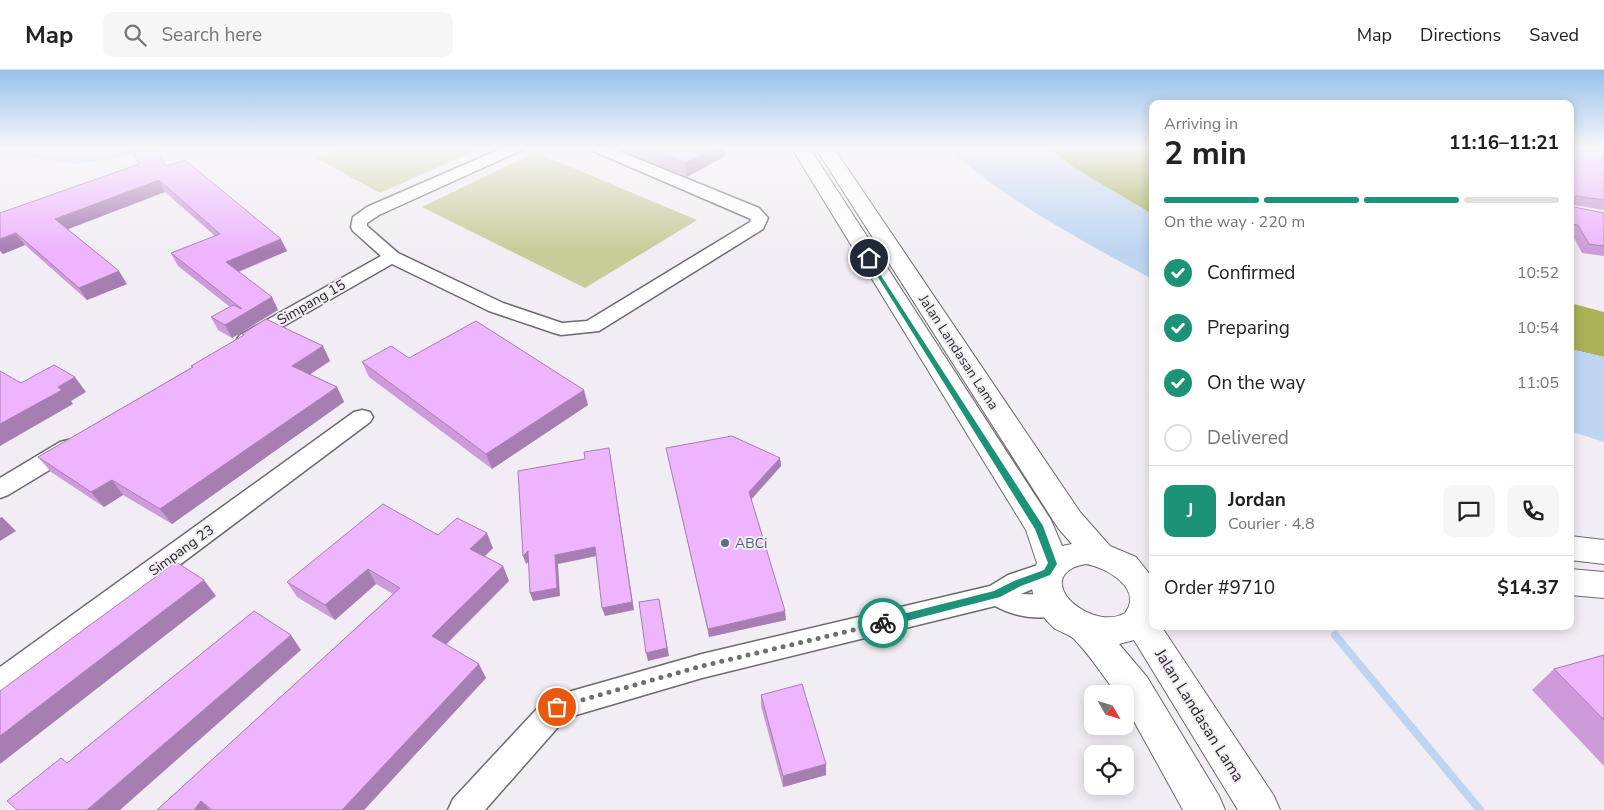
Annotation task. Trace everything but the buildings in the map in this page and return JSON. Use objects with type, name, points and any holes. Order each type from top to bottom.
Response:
[{"type":"main road","name":"Jalan Landasan Lama","points":[[822,182],[1040,528],[1050,568]]},
{"type":"main road","name":"Jalan Landasan Lama","points":[[847,182],[1069,520],[1099,554]]},
{"type":"main road","points":[[1574,548],[1604,552]]},
{"type":"main road","points":[[1086,630],[1116,632],[1129,628],[1145,613],[1145,577],[1099,554],[1073,553],[1062,557],[1050,568],[1045,583],[1052,606],[1061,616],[1086,630],[1134,688],[1205,810]]},
{"type":"main road","points":[[1574,582],[1604,585]]},
{"type":"main road","name":"Jalan Landasan Lama","points":[[1155,630],[1260,810]]},
{"type":"street","points":[[440,182],[373,211],[359,221],[359,227],[392,257],[496,307],[561,330],[592,327],[757,226],[760,218],[753,212],[679,182]]},
{"type":"street","name":"Simpang 15","points":[[228,351],[304,305],[392,257]]},
{"type":"street","name":"Simpang 23","points":[[0,682],[362,417]]},
{"type":"street","points":[[0,489],[84,438]]},
{"type":"street","points":[[464,810],[496,772],[557,707],[702,666],[997,595],[1050,568]]},
{"type":"street","points":[[997,595],[1016,605],[1052,606]]},
{"type":"green space","points":[[359,182],[406,182],[380,193]]},
{"type":"green space","points":[[474,182],[605,182],[697,220],[585,288],[422,207]]},
{"type":"green space","points":[[1097,182],[1149,182],[1149,212]]},
{"type":"green space","points":[[1574,304],[1604,312],[1604,357],[1574,350]]},
{"type":"water","points":[[989,182],[1097,182],[1149,212],[1149,277],[1045,219]]},
{"type":"water","points":[[1574,350],[1604,357],[1604,442],[1574,432]]},
{"type":"waterway","points":[[1335,635],[1480,810]]},
{"type":"way so far","points":[[557,707],[702,666],[883,623]]},
{"type":"place","name":"ABCi","points":[[725,543]]},
{"type":"route","points":[[869,258],[1040,528],[1053,564],[1047,572],[1018,583],[997,595],[883,623]]}]
